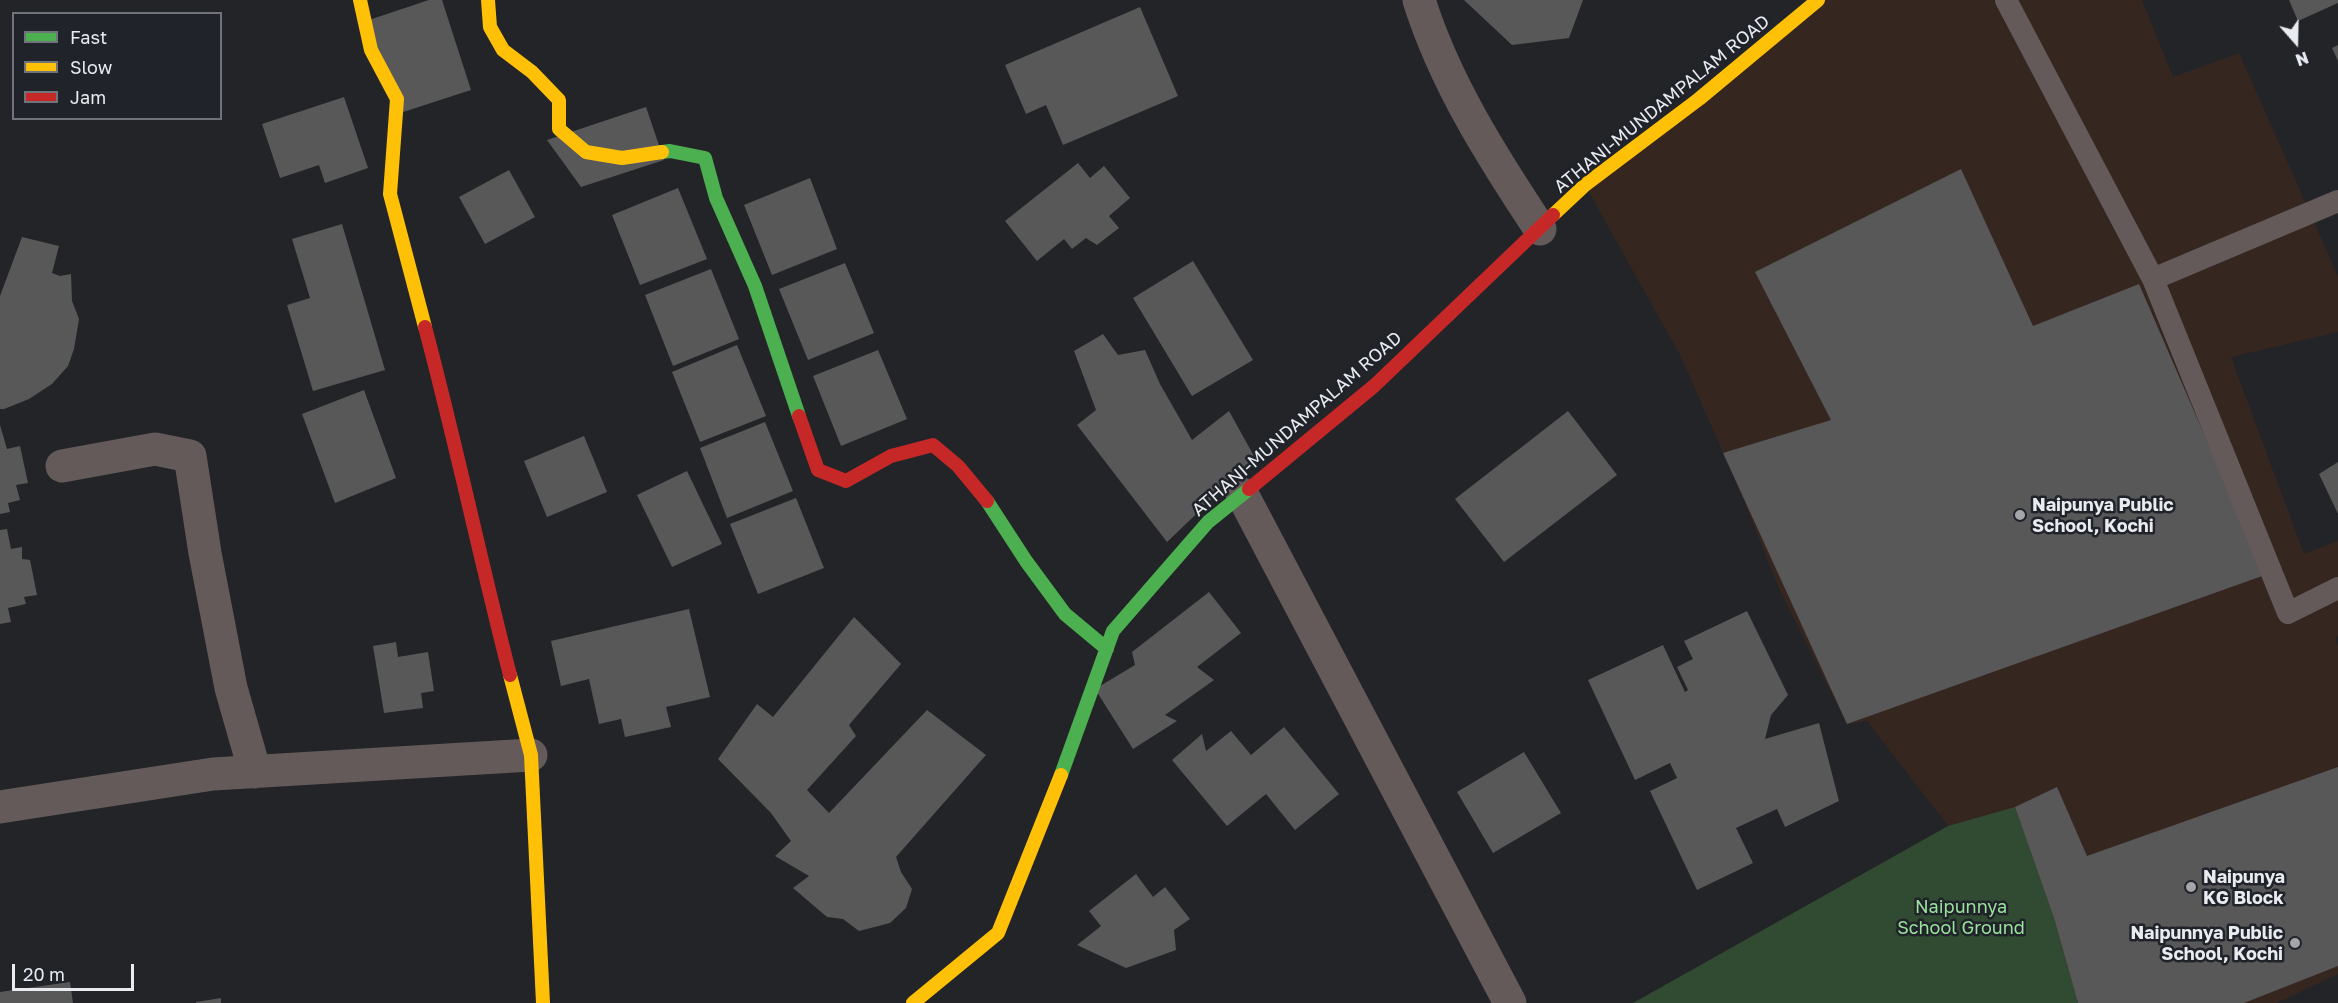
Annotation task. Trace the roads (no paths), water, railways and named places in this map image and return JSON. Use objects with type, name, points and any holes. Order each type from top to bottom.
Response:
[{"type":"street","points":[[360,0],[371,50],[397,99],[390,194],[446,405],[490,598],[531,755],[543,1003]]},
{"type":"street","points":[[488,0],[490,27],[503,50],[532,72],[560,99],[559,129],[586,152],[622,158],[670,151],[705,158],[716,198],[758,295],[818,470],[846,481],[891,456],[933,445],[958,466],[996,512],[1026,561],[1065,614],[1107,649]]},
{"type":"street","points":[[1419,0],[1466,108],[1540,230]]},
{"type":"street","name":"ATHANI-MUNDAMPALAM ROAD","points":[[913,1003],[998,933],[1062,773],[1113,631],[1208,522],[1374,387],[1510,254],[1540,230],[1585,185],[1700,99],[1818,0]]},
{"type":"street","points":[[62,466],[155,449],[190,456],[205,553],[231,688],[255,772]]},
{"type":"street","points":[[1242,495],[1510,1003]]},
{"type":"street","points":[[0,807],[213,774],[531,755]]},
{"type":"lane","points":[[2006,0],[2152,279],[2288,613],[2338,588]]},
{"type":"lane","points":[[2152,279],[2338,201]]},
{"type":"place","name":"Naipunya Public School, Kochi","points":[[2020,515]]},
{"type":"place","name":"Naipunya KG Block","points":[[2191,887]]},
{"type":"place","name":"Naipunnya Public School, Kochi","points":[[2295,943]]},
{"type":"park label","name":"Naipunnya School Ground","points":[[1961,917]]}]
